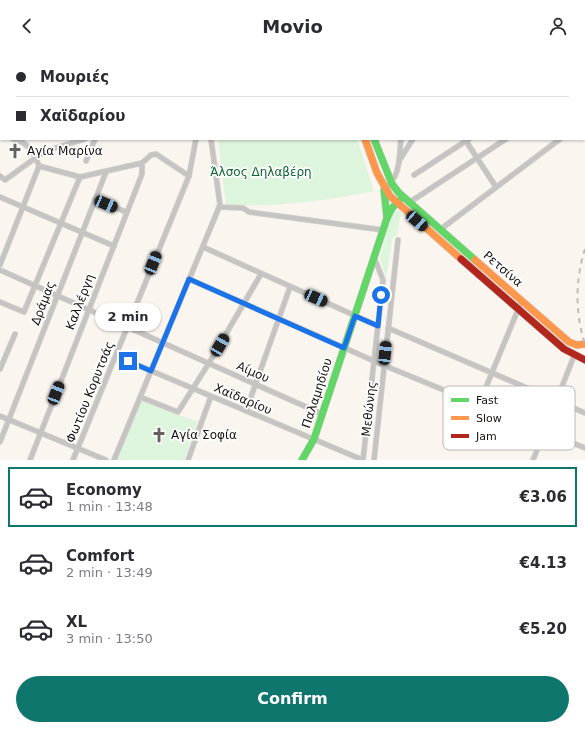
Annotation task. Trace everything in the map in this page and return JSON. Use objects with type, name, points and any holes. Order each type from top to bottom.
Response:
[{"type":"main road","points":[[365,140],[384,189]]},
{"type":"main road","points":[[374,140],[392,184]]},
{"type":"main road","name":"Ρετσίνα","points":[[392,184],[404,197],[569,342],[577,345],[585,344]]},
{"type":"main road","name":"Ρετσίνα","points":[[384,189],[396,203],[564,349],[574,356],[585,360]]},
{"type":"main road","name":"Παλαμηδίου","points":[[384,189],[387,218]]},
{"type":"main road","name":"Παλαμηδίου","points":[[302,460],[314,439],[387,218],[396,203],[404,197]]},
{"type":"street","points":[[0,176],[5,180],[45,151],[82,140]]},
{"type":"street","points":[[86,161],[95,140]]},
{"type":"street","name":"Φωτίου Κορυτσάς","points":[[73,460],[189,176],[196,140]]},
{"type":"street","points":[[114,460],[219,207],[212,140]]},
{"type":"street","points":[[384,189],[392,184],[396,177],[401,140]]},
{"type":"street","points":[[398,163],[412,140]]},
{"type":"street","points":[[414,175],[467,140],[496,188]]},
{"type":"street","points":[[410,202],[504,140]]},
{"type":"street","points":[[441,229],[559,140]]},
{"type":"street","points":[[0,264],[24,207],[39,166],[36,157],[26,141]]},
{"type":"street","points":[[39,166],[80,177],[142,163],[151,155],[160,156],[189,176]]},
{"type":"street","name":"Καλλέργη","points":[[30,460],[142,174],[142,163]]},
{"type":"street","name":"Δράμας","points":[[0,442],[56,295],[106,172]]},
{"type":"street","points":[[0,302],[24,312],[80,177]]},
{"type":"street","points":[[0,197],[114,246]]},
{"type":"street","points":[[95,199],[126,212]]},
{"type":"street","points":[[219,207],[243,208],[249,212],[383,230]]},
{"type":"street","name":"Μεθώνης","points":[[374,460],[383,365],[398,240]]},
{"type":"street","points":[[203,247],[378,326]]},
{"type":"street","name":"Μεθώνης","points":[[363,460],[382,280],[374,257]]},
{"type":"street","name":"Αίμου","points":[[0,270],[322,414]]},
{"type":"street","points":[[140,397],[178,412],[262,274]]},
{"type":"street","points":[[189,279],[278,320],[443,389]]},
{"type":"street","points":[[246,411],[290,287]]},
{"type":"street","points":[[487,386],[522,300]]},
{"type":"street","points":[[388,328],[522,386]]},
{"type":"street","points":[[0,369],[15,334]]},
{"type":"street","name":"Χαϊδαρίου","points":[[116,356],[363,460]]},
{"type":"street","points":[[562,386],[574,356]]},
{"type":"street","points":[[188,460],[212,396]]},
{"type":"street","points":[[575,409],[585,413]]},
{"type":"street","points":[[0,416],[106,460]]},
{"type":"street","points":[[575,444],[585,448]]},
{"type":"street","points":[[533,460],[537,450]]},
{"type":"green space","name":"Άλσος Δηλαβέρη","points":[[218,140],[357,140],[374,191],[337,198],[281,204],[226,205]]},
{"type":"green space","points":[[395,209],[404,214],[400,217],[397,236],[393,236],[386,278],[380,258],[392,212]]},
{"type":"green space","points":[[140,400],[198,422],[184,460],[116,460]]},
{"type":"railway","points":[[585,249],[579,273],[578,285],[579,320],[585,344]]},
{"type":"traffic: fast","points":[[374,140],[392,184],[399,193],[475,260]]},
{"type":"traffic: fast","points":[[384,190],[387,218]]},
{"type":"traffic: fast","points":[[302,460],[314,439],[387,218],[392,208],[399,201]]},
{"type":"traffic: slow","points":[[365,140],[377,173],[390,196],[461,259]]},
{"type":"traffic: slow","points":[[475,260],[569,342],[577,345],[585,344]]},
{"type":"traffic: jam","points":[[461,259],[564,349],[585,360]]},
{"type":"place","name":"Αγία Μαρίνα","points":[[15,151]]},
{"type":"place","name":"Αγία Σοφία","points":[[159,435]]},
{"type":"route","points":[[128,361],[151,371],[189,279],[278,320],[344,348],[355,316],[378,326],[381,295]]}]
